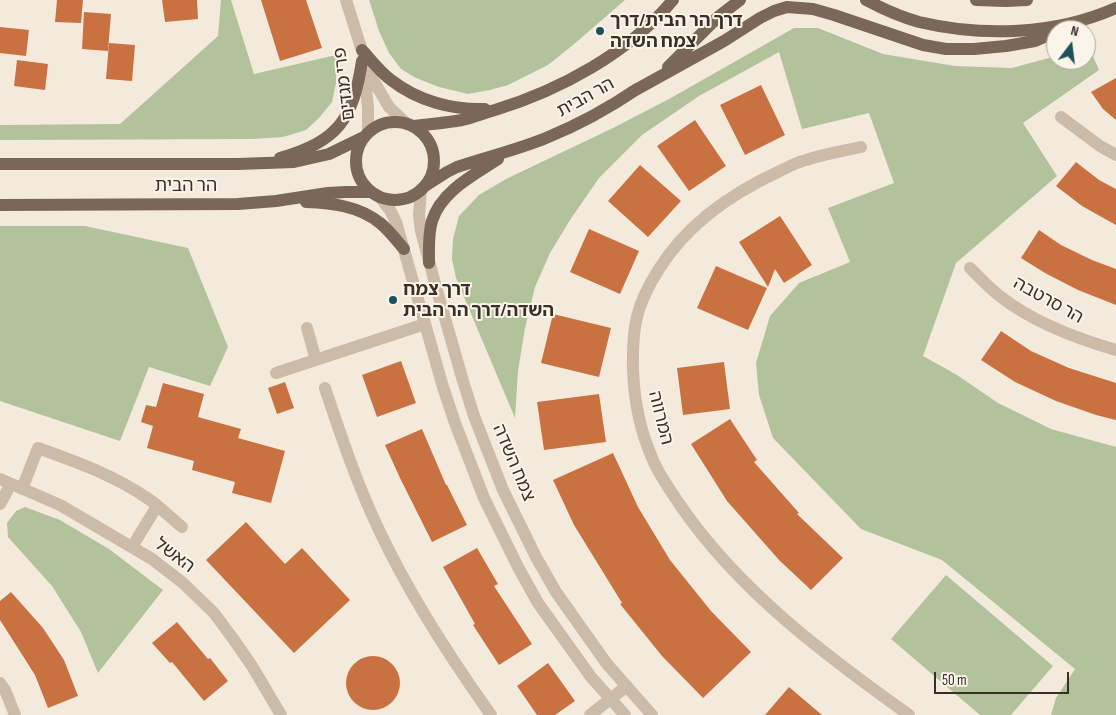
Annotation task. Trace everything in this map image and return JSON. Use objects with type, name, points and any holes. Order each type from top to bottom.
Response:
[{"type":"main road","name":"הר הבית","points":[[410,124],[464,119],[501,108],[548,90],[590,68],[629,42],[642,32],[673,0]]},
{"type":"main road","name":"הר הבית","points":[[423,187],[457,167],[552,135],[588,118],[632,92],[671,64],[718,17],[740,0]]},
{"type":"main road","points":[[866,0],[893,13],[919,22],[977,30],[1007,31],[1070,24],[1116,8]]},
{"type":"main road","points":[[976,0],[1027,0]]},
{"type":"main road","points":[[632,92],[724,41],[760,18],[774,11],[787,8],[813,9],[923,45],[946,49],[1006,46],[1035,41],[1046,36]]},
{"type":"main road","points":[[362,56],[402,89],[414,96],[454,107],[474,109],[501,108]]},
{"type":"main road","points":[[257,164],[306,149],[325,139],[336,130],[350,108],[357,87],[362,56]]},
{"type":"main road","points":[[392,121],[410,124],[428,139],[433,152],[434,166],[432,174],[423,187],[414,195],[394,200],[376,195],[368,190],[360,179],[355,164],[356,150],[365,135],[372,128],[384,122],[392,121]]},
{"type":"main road","name":"הר הבית","points":[[0,164],[257,164],[294,162],[330,154],[365,135]]},
{"type":"main road","points":[[429,263],[430,232],[439,204],[450,192],[514,149]]},
{"type":"main road","name":"הר הבית","points":[[0,205],[238,204],[276,201],[328,193],[346,192],[376,195]]},
{"type":"main road","points":[[276,201],[326,203],[357,210],[382,224],[404,249]]},
{"type":"street","name":"פרי מגדים","points":[[346,0],[362,56],[369,73],[389,107],[410,124]]},
{"type":"street","name":"פרי מגדים","points":[[362,56],[368,108],[365,135]]},
{"type":"street","points":[[1061,117],[1100,146],[1116,154]]},
{"type":"street","name":"המרווה","points":[[861,147],[805,160],[767,177],[739,192],[711,211],[685,235],[664,261],[647,288],[637,312],[632,352],[635,401],[641,430],[653,461],[696,528],[719,555],[746,583],[805,637],[909,715]]},
{"type":"street","name":"צמח השדה","points":[[423,187],[419,216],[429,263],[465,390],[503,490],[536,558],[556,592],[607,664],[652,715]]},
{"type":"street","points":[[376,195],[390,210],[396,222],[455,422],[484,498],[538,603],[591,677],[625,715]]},
{"type":"street","name":"הר סרטבה","points":[[970,268],[1002,297],[1024,312],[1084,340],[1116,350]]},
{"type":"street","points":[[276,372],[425,324]]},
{"type":"street","points":[[307,328],[316,360]]},
{"type":"street","points":[[325,388],[358,483],[378,529],[424,613],[491,715]]},
{"type":"street","points":[[0,504],[11,484],[38,448],[81,464],[121,483],[151,500],[182,528]]},
{"type":"street","name":"האשל","points":[[11,484],[60,506],[132,547],[152,559],[183,583],[214,613],[252,666],[281,715]]},
{"type":"street","points":[[132,547],[157,506]]},
{"type":"street","points":[[0,683],[15,715]]},
{"type":"street","points":[[590,715],[627,686]]},
{"type":"green space","points":[[221,0],[231,0],[254,74],[336,55],[336,83],[332,102],[306,130],[283,137],[252,139],[0,140],[0,125],[120,124],[218,36]]},
{"type":"green space","points":[[369,0],[625,0],[548,65],[508,85],[468,94],[439,87],[416,78],[401,69],[389,53],[379,31]]},
{"type":"green space","points":[[794,28],[818,28],[883,54],[955,66],[1012,68],[1046,59],[1046,70],[1096,70],[1096,63],[1099,70],[1023,123],[1057,176],[956,263],[923,356],[957,375],[998,403],[1051,429],[1116,447],[1116,715],[1051,715],[1056,698],[1075,669],[942,560],[861,529],[773,438],[759,395],[756,363],[770,316],[799,283],[850,262],[828,208],[894,183],[869,113],[802,129],[779,52],[699,96],[642,135],[599,178],[550,253],[535,287],[525,328],[518,371],[515,418],[456,278],[452,259],[453,239],[459,216],[479,195],[506,179],[669,99]]},
{"type":"green space","points":[[0,226],[85,226],[188,248],[228,347],[210,386],[149,367],[120,441],[0,401]]},
{"type":"green space","points":[[25,507],[60,520],[109,549],[163,590],[98,673],[81,632],[52,586],[8,537],[7,523],[16,511]]},
{"type":"green space","points":[[946,575],[1053,666],[1011,715],[980,715],[891,639]]},
{"type":"building","points":[[57,0],[83,0],[81,23],[55,22]]},
{"type":"building","points":[[162,0],[197,0],[198,19],[165,22]]},
{"type":"building","points":[[261,0],[306,0],[322,48],[280,61]]},
{"type":"building","points":[[84,12],[111,14],[108,51],[82,49]]},
{"type":"building","points":[[0,27],[29,30],[26,56],[0,53]]},
{"type":"building","points":[[109,43],[135,45],[132,81],[106,79]]},
{"type":"building","points":[[17,60],[48,64],[45,90],[14,86]]},
{"type":"building","points":[[1116,78],[1116,120],[1103,109],[1091,92]]},
{"type":"building","points":[[761,85],[785,135],[745,155],[720,105]]},
{"type":"building","points":[[695,120],[726,166],[689,191],[657,146]]},
{"type":"building","points":[[1076,162],[1099,180],[1116,189],[1116,225],[1082,206],[1056,186]]},
{"type":"building","points":[[640,165],[681,201],[648,237],[608,201]]},
{"type":"building","points":[[780,216],[812,265],[784,283],[775,269],[768,287],[739,242]]},
{"type":"building","points":[[589,229],[639,251],[620,294],[570,272]]},
{"type":"building","points":[[1039,230],[1061,245],[1116,269],[1116,305],[1078,290],[1021,258]]},
{"type":"building","points":[[716,266],[767,288],[748,330],[697,308]]},
{"type":"building","points":[[553,314],[611,328],[599,377],[541,363]]},
{"type":"building","points":[[1001,331],[1031,351],[1069,368],[1116,383],[1116,420],[1056,401],[1015,382],[981,360]]},
{"type":"building","points":[[401,361],[416,403],[377,417],[362,375]]},
{"type":"building","points":[[724,362],[730,409],[683,415],[677,368]]},
{"type":"building","points":[[285,382],[294,408],[277,414],[268,388]]},
{"type":"building","points":[[163,383],[204,394],[198,417],[241,429],[238,438],[285,451],[271,503],[232,493],[235,482],[192,470],[194,461],[147,448],[153,426],[141,422],[146,405],[156,407]]},
{"type":"building","points":[[599,394],[606,442],[544,450],[537,402]]},
{"type":"building","points":[[730,419],[757,460],[754,462],[799,513],[797,514],[843,558],[811,590],[779,560],[727,501],[691,444]]},
{"type":"building","points":[[422,429],[446,485],[467,525],[432,542],[385,445]]},
{"type":"building","points":[[613,453],[638,507],[670,560],[711,611],[751,652],[703,698],[662,656],[620,604],[622,603],[574,525],[553,480]]},
{"type":"building","points":[[246,522],[285,564],[302,548],[350,600],[294,653],[206,560]]},
{"type":"building","points":[[477,548],[498,584],[494,586],[532,644],[499,665],[473,625],[475,624],[443,567]]},
{"type":"building","points":[[11,592],[43,628],[64,660],[78,696],[48,708],[35,675],[0,620],[0,601]]},
{"type":"building","points":[[177,622],[228,681],[204,701],[172,662],[170,663],[152,643]]},
{"type":"building","points":[[368,656],[378,656],[388,660],[396,668],[400,683],[396,698],[388,706],[378,710],[368,710],[358,706],[350,698],[346,688],[346,678],[350,668],[358,660]]},
{"type":"building","points":[[548,663],[575,701],[555,715],[537,715],[517,686]]},
{"type":"building","points":[[789,687],[822,715],[765,715]]},
{"type":"place","name":"דרך הר הבית/דרך צמח השדה","points":[[600,31]]},
{"type":"place","name":"דרך צמח השדה/דרך הר הבית","points":[[393,300]]}]
